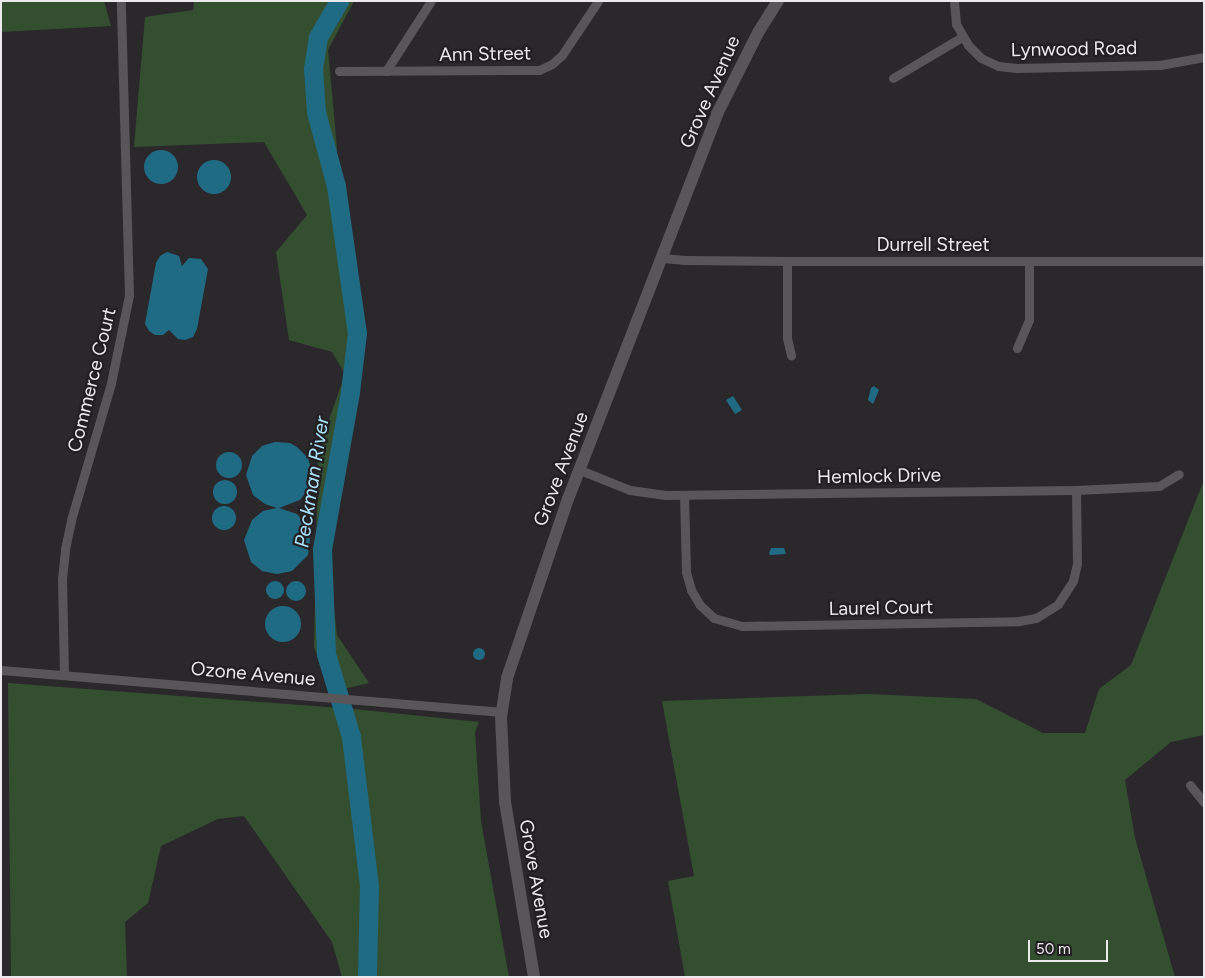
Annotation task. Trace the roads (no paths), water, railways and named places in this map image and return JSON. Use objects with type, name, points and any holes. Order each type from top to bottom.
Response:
[{"type":"street","name":"Commerce Court","points":[[64,674],[62,579],[65,549],[71,520],[112,382],[128,301],[121,1]]},
{"type":"street","points":[[386,71],[431,1]]},
{"type":"street","name":"Ann Street","points":[[339,71],[539,70],[552,64],[562,55],[598,1]]},
{"type":"street","name":"Grove Avenue","points":[[534,977],[504,802],[502,712],[507,678],[520,635],[580,470],[717,114],[758,31],[778,1]]},
{"type":"street","name":"Lynwood Road","points":[[954,1],[955,17],[962,37],[982,58],[1008,68],[1160,65],[1204,57]]},
{"type":"street","points":[[893,78],[962,37]]},
{"type":"street","name":"Durrell Street","points":[[663,258],[787,261],[1204,262]]},
{"type":"street","points":[[787,261],[788,338],[791,356]]},
{"type":"street","points":[[1017,348],[1029,320],[1029,261]]},
{"type":"street","name":"Hemlock Drive","points":[[580,470],[644,493],[684,495],[1076,490],[1159,486],[1179,474]]},
{"type":"street","name":"Laurel Court","points":[[684,495],[686,572],[691,590],[707,612],[723,622],[742,626],[1019,621],[1036,618],[1058,604],[1073,581],[1077,563],[1076,490]]},
{"type":"street","name":"Ozone Avenue","points":[[1,670],[502,712]]},
{"type":"street","points":[[1190,784],[1204,802]]},
{"type":"water","points":[[161,150],[168,151],[173,155],[177,160],[177,174],[173,179],[168,183],[161,184],[154,183],[149,179],[145,174],[144,167],[145,160],[149,155],[154,151]]},
{"type":"water","points":[[214,160],[221,161],[226,165],[230,170],[230,184],[226,189],[221,193],[214,194],[207,193],[202,189],[198,184],[197,177],[198,170],[202,165],[207,161]]},
{"type":"water","points":[[167,252],[179,256],[182,266],[189,258],[201,259],[208,269],[197,329],[193,337],[185,340],[178,339],[169,330],[163,335],[155,335],[149,331],[145,324],[156,263],[160,256]]},
{"type":"water","points":[[874,386],[879,390],[873,404],[868,400],[871,388]]},
{"type":"water","points":[[733,396],[742,410],[735,414],[726,400]]},
{"type":"water","points":[[275,442],[290,443],[297,447],[308,458],[312,473],[309,488],[300,500],[279,508],[297,514],[306,525],[310,540],[308,555],[292,571],[277,574],[262,571],[251,562],[244,540],[252,520],[263,511],[277,508],[265,504],[253,495],[246,475],[252,456],[262,446]]},
{"type":"water","points":[[229,452],[238,456],[242,465],[238,474],[229,478],[220,474],[216,465],[220,456]]},
{"type":"water","points":[[225,480],[233,484],[237,492],[233,500],[225,504],[217,500],[213,492],[217,484]]},
{"type":"water","points":[[224,506],[232,510],[236,518],[232,526],[224,530],[216,526],[212,518],[216,510]]},
{"type":"water","points":[[771,548],[784,548],[786,554],[771,555],[769,554]]},
{"type":"water","points":[[271,581],[279,581],[284,586],[282,597],[271,599],[266,594],[266,586]]},
{"type":"water","points":[[296,581],[303,584],[306,591],[303,598],[296,601],[289,598],[286,591],[289,584]]},
{"type":"water","points":[[283,606],[290,607],[296,611],[300,617],[300,631],[296,637],[290,641],[283,642],[276,641],[270,637],[266,631],[265,624],[266,617],[270,611],[276,607]]},
{"type":"water","points":[[479,648],[485,654],[479,660],[473,654]]},
{"type":"waterway","name":"Peckman River","points":[[339,1],[318,37],[313,68],[316,112],[336,186],[357,333],[350,392],[322,549],[326,654],[351,737],[369,886],[367,977]]}]
